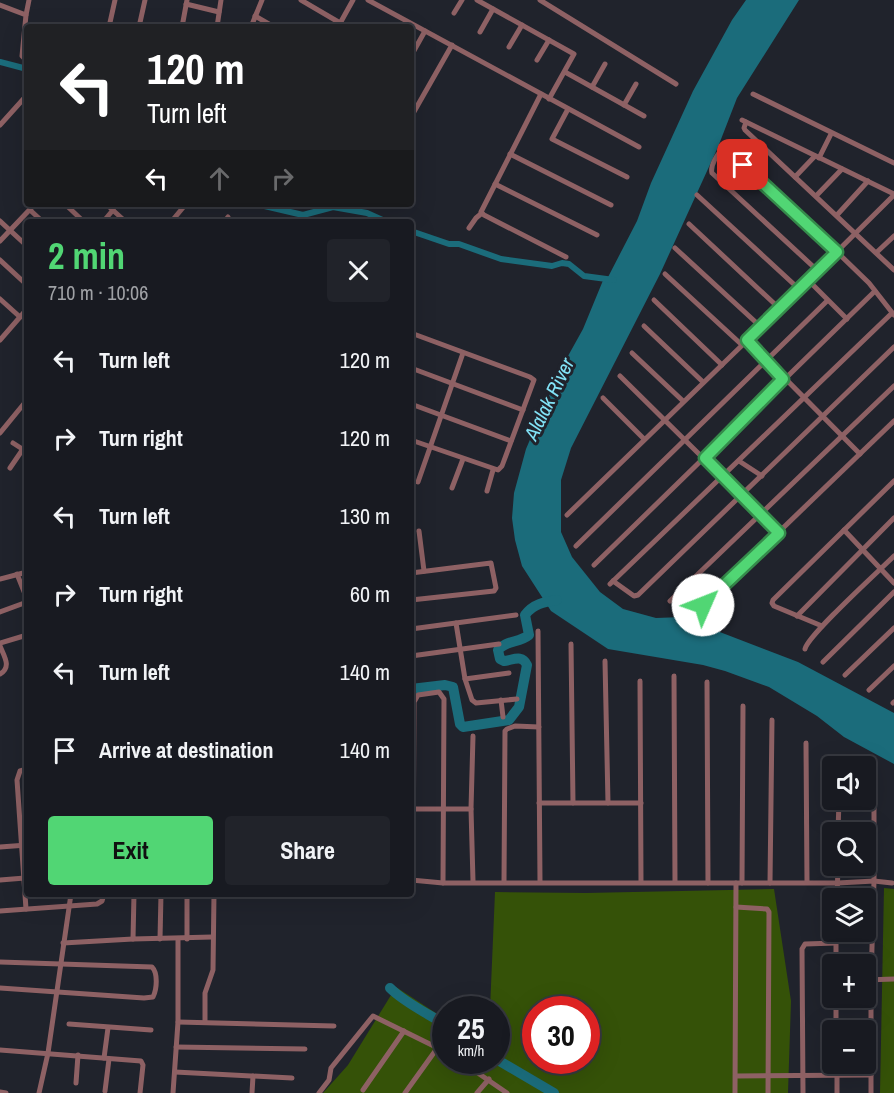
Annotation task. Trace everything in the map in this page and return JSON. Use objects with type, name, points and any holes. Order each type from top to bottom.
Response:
[{"type":"street","points":[[25,24],[29,0]]},
{"type":"street","points":[[110,24],[115,0]]},
{"type":"street","points":[[140,24],[145,0]]},
{"type":"street","points":[[217,24],[221,0]]},
{"type":"street","points":[[252,24],[262,0]]},
{"type":"street","points":[[301,0],[337,24]]},
{"type":"street","points":[[340,24],[353,0]]},
{"type":"street","points":[[368,0],[412,24]]},
{"type":"street","points":[[454,13],[462,0]]},
{"type":"street","points":[[477,0],[574,54],[549,99]]},
{"type":"street","points":[[540,0],[675,84]]},
{"type":"street","points":[[183,24],[187,2],[219,12]]},
{"type":"street","points":[[0,5],[26,15]]},
{"type":"street","points":[[480,32],[493,9]]},
{"type":"street","points":[[255,16],[269,24]]},
{"type":"street","points":[[414,25],[639,147]]},
{"type":"street","points":[[509,47],[522,25]]},
{"type":"street","points":[[24,31],[21,56],[24,58]]},
{"type":"street","points":[[414,51],[425,31]]},
{"type":"street","points":[[537,60],[549,40]]},
{"type":"street","points":[[414,112],[452,45]]},
{"type":"street","points":[[592,87],[605,64]]},
{"type":"street","points":[[565,72],[644,116]]},
{"type":"street","points":[[624,105],[636,84]]},
{"type":"street","points":[[469,228],[482,213],[541,94]]},
{"type":"street","points":[[753,94],[894,163]]},
{"type":"street","points":[[0,125],[24,98]]},
{"type":"street","points":[[567,109],[552,140],[627,177]]},
{"type":"street","points":[[567,515],[762,327],[857,233],[894,194],[744,121],[745,130],[857,233],[894,270]]},
{"type":"street","points":[[795,177],[817,157],[831,134]]},
{"type":"street","points":[[818,271],[712,173],[711,168],[720,151],[726,150],[837,252],[875,291],[893,314],[802,398],[612,583],[638,596],[894,347]]},
{"type":"street","points":[[510,154],[611,205]]},
{"type":"street","points":[[816,196],[842,169]]},
{"type":"street","points":[[837,215],[868,182]]},
{"type":"street","points":[[495,184],[597,235]]},
{"type":"street","points":[[698,195],[799,289]]},
{"type":"street","points":[[0,241],[32,207]]},
{"type":"street","points":[[68,207],[81,219]]},
{"type":"street","points":[[110,207],[123,219]]},
{"type":"street","points":[[174,219],[184,207]]},
{"type":"street","points":[[30,210],[40,219]]},
{"type":"street","points":[[106,219],[113,210]]},
{"type":"street","points":[[482,213],[566,256]]},
{"type":"street","points":[[0,221],[24,243]]},
{"type":"street","points":[[689,224],[780,309]]},
{"type":"street","points":[[876,252],[894,236]]},
{"type":"street","points":[[675,248],[762,327]]},
{"type":"street","points":[[0,260],[24,282]]},
{"type":"street","points":[[665,274],[766,360],[860,454]]},
{"type":"street","points":[[808,280],[847,319]]},
{"type":"street","points":[[594,565],[875,291]]},
{"type":"street","points":[[0,299],[20,317]]},
{"type":"street","points":[[654,300],[722,365]]},
{"type":"street","points":[[576,546],[827,301]]},
{"type":"street","points":[[1,338],[24,312]]},
{"type":"street","points":[[644,326],[703,382]]},
{"type":"street","points":[[414,334],[533,378],[534,383],[502,466],[498,470],[414,441]]},
{"type":"street","points":[[418,482],[463,353]]},
{"type":"street","points":[[632,353],[683,401]]},
{"type":"street","points":[[414,369],[523,410]]},
{"type":"street","points":[[620,376],[779,533]]},
{"type":"street","points":[[670,601],[894,386]]},
{"type":"street","points":[[603,398],[645,439]]},
{"type":"street","points":[[0,434],[24,404]]},
{"type":"street","points":[[414,405],[511,441]]},
{"type":"street","points":[[703,605],[894,421]]},
{"type":"street","points":[[13,443],[24,449]]},
{"type":"street","points":[[10,468],[24,451]]},
{"type":"street","points":[[452,488],[463,459]]},
{"type":"street","points":[[739,461],[762,476]]},
{"type":"street","points":[[487,491],[493,470]]},
{"type":"street","points":[[822,626],[774,606],[773,600],[894,481]]},
{"type":"street","points":[[797,616],[894,518]]},
{"type":"street","points":[[844,530],[894,583]]},
{"type":"street","points":[[419,531],[424,571]]},
{"type":"street","points":[[805,649],[822,626],[894,556]]},
{"type":"street","points":[[414,573],[491,563],[496,589],[414,600]]},
{"type":"street","points":[[0,579],[24,573]]},
{"type":"street","points":[[17,574],[24,593]]},
{"type":"street","points":[[824,662],[894,592]]},
{"type":"street","points":[[0,612],[24,602]]},
{"type":"street","points":[[414,629],[516,615]]},
{"type":"street","points":[[456,623],[465,679],[474,702],[517,699]]},
{"type":"street","points":[[845,675],[894,628]]},
{"type":"street","points":[[538,631],[540,882]]},
{"type":"street","points":[[0,675],[5,671],[7,664],[0,645],[24,636]]},
{"type":"street","points":[[414,656],[499,644]]},
{"type":"street","points":[[571,644],[573,803]]},
{"type":"street","points":[[605,661],[608,803]]},
{"type":"street","points":[[869,690],[894,666]]},
{"type":"street","points":[[465,679],[509,673]]},
{"type":"street","points":[[674,676],[675,882]]},
{"type":"street","points":[[640,681],[641,882]]},
{"type":"street","points":[[707,681],[708,883]]},
{"type":"street","points":[[414,702],[418,694],[439,692],[444,699],[443,883]]},
{"type":"street","points":[[501,700],[503,717]]},
{"type":"street","points":[[735,1093],[736,907],[739,883],[743,706]]},
{"type":"street","points":[[770,883],[772,720]]},
{"type":"street","points":[[504,882],[505,731],[515,726],[538,727]]},
{"type":"street","points":[[473,736],[471,810],[473,881]]},
{"type":"street","points":[[806,743],[807,882]]},
{"type":"street","points":[[0,847],[24,845],[16,780],[20,771],[24,769]]},
{"type":"street","points":[[539,803],[641,803]]},
{"type":"street","points":[[414,809],[471,810]]},
{"type":"street","points":[[870,954],[874,881],[874,810]]},
{"type":"street","points":[[838,876],[838,888]]},
{"type":"street","points":[[0,880],[24,878]]},
{"type":"street","points":[[414,880],[443,883],[473,881],[838,883],[874,881],[892,884]]},
{"type":"street","points":[[26,897],[26,909]]},
{"type":"street","points":[[39,1093],[48,1053],[70,897]]},
{"type":"street","points":[[0,911],[100,903],[103,897]]},
{"type":"street","points":[[133,939],[134,897]]},
{"type":"street","points":[[160,939],[161,897]]},
{"type":"street","points":[[187,897],[187,939]]},
{"type":"street","points":[[205,1021],[205,993],[213,970],[214,897]]},
{"type":"street","points":[[736,907],[765,908],[769,912],[768,1093]]},
{"type":"street","points":[[63,943],[212,937]]},
{"type":"street","points":[[173,1093],[178,1022],[178,939]]},
{"type":"street","points":[[803,1093],[802,949],[805,944],[836,943],[836,954]]},
{"type":"street","points":[[0,962],[152,967],[154,968],[155,989],[153,998],[0,988]]},
{"type":"street","points":[[876,980],[894,979]]},
{"type":"street","points":[[869,1008],[871,1093]]},
{"type":"street","points":[[319,1093],[329,1080],[331,1068],[373,1016],[432,1044]]},
{"type":"street","points":[[178,1022],[334,1026]]},
{"type":"street","points":[[69,1024],[151,1030]]},
{"type":"street","points":[[105,1091],[108,1028]]},
{"type":"street","points":[[363,1090],[404,1031]]},
{"type":"street","points":[[176,1047],[305,1050]]},
{"type":"street","points":[[0,1050],[142,1062],[140,1093]]},
{"type":"street","points":[[405,1093],[432,1055]]},
{"type":"street","points":[[76,1083],[78,1056]]},
{"type":"street","points":[[175,1072],[292,1078]]},
{"type":"street","points":[[480,1074],[507,1093]]},
{"type":"street","points":[[837,1075],[837,1093]]},
{"type":"street","points":[[736,1076],[871,1075]]},
{"type":"street","points":[[252,1093],[253,1076]]},
{"type":"street","points":[[477,1093],[489,1080]]},
{"type":"street","points":[[0,1092],[6,1093]]},
{"type":"green space","points":[[884,888],[894,889],[894,1093],[880,1093]]},
{"type":"green space","points":[[774,889],[791,1001],[788,1093],[323,1093],[348,1065],[396,987],[432,1011],[432,1074],[510,1074],[510,996],[491,996],[495,892],[586,893]]},
{"type":"water","name":"Alalak River","points":[[746,0],[799,0],[737,98],[718,147],[660,274],[571,448],[561,480],[561,532],[572,557],[600,592],[623,609],[656,618],[683,617],[702,623],[798,662],[894,713],[894,764],[844,737],[817,716],[769,687],[703,665],[608,649],[551,611],[522,566],[515,540],[512,518],[514,493],[526,449],[558,374],[583,329],[604,278],[606,281],[637,221],[651,183],[693,91],[732,20]]},
{"type":"waterway","points":[[0,62],[24,68]]},
{"type":"waterway","points":[[269,207],[303,215],[333,207]]},
{"type":"waterway","points":[[333,207],[367,213],[380,219]]},
{"type":"waterway","points":[[414,232],[449,244],[459,244],[501,259],[552,266],[562,263],[569,264],[584,276],[614,280]]},
{"type":"waterway","points":[[414,689],[445,685],[453,687],[460,724],[463,727],[509,720],[519,707],[527,665],[520,659],[504,661],[500,659],[498,650],[529,635],[525,615],[532,608],[557,600]]},
{"type":"waterway","points":[[390,988],[432,1017]]},
{"type":"waterway","points":[[510,1067],[554,1093]]},
{"type":"route","points":[[703,605],[779,533],[705,458],[783,379],[747,340],[837,252],[743,165]]}]
